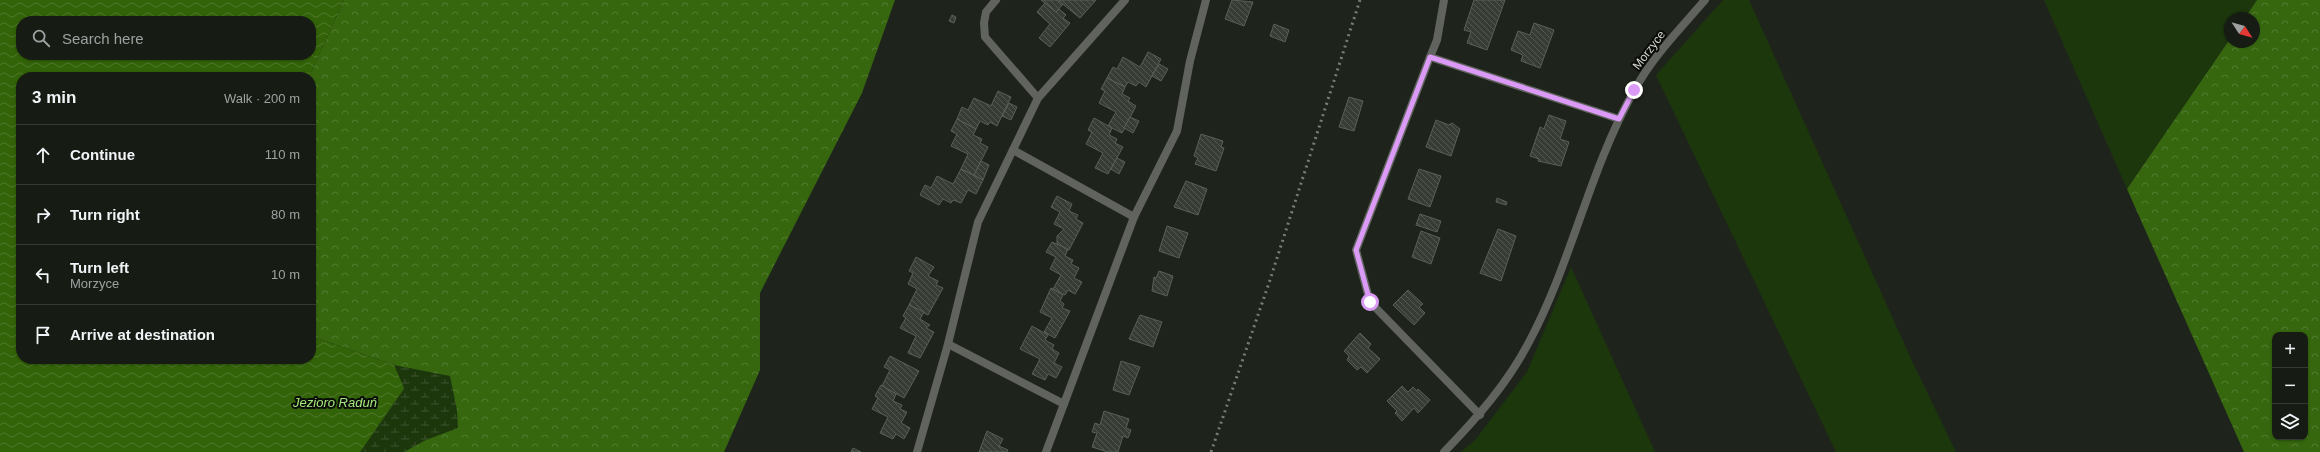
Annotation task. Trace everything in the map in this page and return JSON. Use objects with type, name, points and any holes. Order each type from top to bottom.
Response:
[{"type":"street","points":[[996,0],[986,12],[984,23],[985,37],[1038,98]]},
{"type":"street","points":[[917,452],[948,344],[978,222],[1038,98],[1125,0]]},
{"type":"street","points":[[1046,452],[1134,217],[1177,131],[1190,61],[1206,0]]},
{"type":"street","points":[[1444,0],[1437,40],[1356,250],[1370,302],[1480,415]]},
{"type":"street","name":"Morzyce","points":[[1444,452],[1480,415],[1505,381],[1529,343],[1543,315],[1619,119],[1634,90],[1655,58],[1704,0]]},
{"type":"street","points":[[1430,57],[1619,119]]},
{"type":"street","points":[[1013,150],[1134,217]]},
{"type":"street","points":[[948,344],[1064,404]]},
{"type":"green space","points":[[344,0],[895,0],[862,93],[760,293],[760,370],[724,452],[360,452],[404,388],[394,365],[316,338],[316,72],[311,72]]},
{"type":"green space","points":[[1723,0],[1749,0],[1912,361],[1956,452],[1836,452],[1656,75]]},
{"type":"green space","points":[[2044,0],[2257,0],[2249,12],[2224,12],[2224,48],[2127,189]]},
{"type":"green space","points":[[2257,0],[2320,0],[2320,452],[2244,452],[2127,189],[2224,48],[2260,48],[2260,12],[2249,12]]},
{"type":"green space","points":[[1571,267],[1655,452],[1461,452],[1476,439],[1527,372]]},
{"type":"green space","points":[[394,365],[450,376],[457,410],[458,428],[426,440],[404,452],[360,452],[404,389]]},
{"type":"water","name":"Jezioro Raduń","points":[[0,0],[344,0],[311,72],[16,72],[16,364],[316,364],[316,338],[394,365],[404,388],[360,452],[0,452]]},
{"type":"building","points":[[1041,0],[1060,0],[1063,4],[1056,12]]},
{"type":"building","points":[[1061,0],[1096,0],[1080,18],[1059,1]]},
{"type":"building","points":[[1232,0],[1253,2],[1244,26],[1225,19]]},
{"type":"building","points":[[1474,0],[1505,0],[1487,50],[1467,43],[1471,32],[1464,30]]},
{"type":"building","points":[[1045,3],[1056,12],[1059,9],[1066,15],[1063,18],[1070,23],[1050,47],[1039,38],[1050,24],[1037,12]]},
{"type":"building","points":[[952,15],[956,17],[954,23],[949,21]]},
{"type":"building","points":[[1534,23],[1554,30],[1540,68],[1521,61],[1523,55],[1511,50],[1518,31],[1530,35]]},
{"type":"building","points":[[1274,24],[1289,30],[1285,42],[1270,36]]},
{"type":"building","points":[[1148,52],[1161,59],[1146,87],[1139,82],[1136,86],[1128,82],[1125,87],[1107,78],[1113,67],[1117,69],[1123,57],[1140,67]]},
{"type":"building","points":[[1159,64],[1168,69],[1161,81],[1152,76]]},
{"type":"building","points":[[1107,78],[1125,87],[1122,94],[1130,98],[1128,101],[1136,106],[1122,133],[1108,126],[1116,112],[1099,103],[1105,91],[1101,89]]},
{"type":"building","points":[[998,91],[1011,97],[997,126],[990,122],[988,125],[980,121],[976,129],[957,119],[962,107],[968,110],[974,98],[991,106]]},
{"type":"building","points":[[1349,97],[1363,101],[1354,131],[1339,127]]},
{"type":"building","points":[[1009,103],[1017,107],[1011,120],[1002,116]]},
{"type":"building","points":[[1549,115],[1566,121],[1560,139],[1569,142],[1561,166],[1538,161],[1539,159],[1530,156],[1540,127],[1544,129]]},
{"type":"building","points":[[1130,117],[1139,121],[1133,133],[1124,128]]},
{"type":"building","points":[[1094,118],[1112,128],[1109,135],[1117,139],[1115,143],[1123,147],[1108,174],[1095,168],[1103,153],[1086,144],[1092,132],[1088,130]]},
{"type":"building","points":[[957,119],[976,129],[973,135],[982,139],[980,143],[988,147],[974,175],[961,169],[968,154],[951,146],[957,134],[951,131]]},
{"type":"building","points":[[1436,120],[1449,125],[1452,123],[1460,129],[1451,156],[1426,147]]},
{"type":"building","points":[[1201,134],[1223,141],[1221,147],[1224,148],[1216,171],[1195,164],[1198,158],[1194,156]]},
{"type":"building","points":[[1117,158],[1125,162],[1119,174],[1111,169]]},
{"type":"building","points":[[981,161],[989,165],[983,180],[974,175]]},
{"type":"building","points":[[961,169],[983,180],[976,194],[968,190],[961,203],[953,200],[951,203],[943,199],[939,205],[920,195],[925,185],[931,188],[937,176],[953,184]]},
{"type":"building","points":[[1419,169],[1441,176],[1430,207],[1408,199]]},
{"type":"building","points":[[1186,181],[1207,189],[1198,215],[1174,207]]},
{"type":"building","points":[[1057,196],[1072,204],[1069,211],[1078,215],[1076,219],[1083,223],[1069,250],[1057,244],[1057,236],[1064,229],[1054,224],[1060,212],[1051,207]]},
{"type":"building","points":[[1497,198],[1507,202],[1506,205],[1496,202]]},
{"type":"building","points":[[1420,214],[1441,221],[1437,232],[1416,225]]},
{"type":"building","points":[[1167,226],[1188,233],[1179,258],[1159,251]]},
{"type":"building","points":[[1498,229],[1516,236],[1501,281],[1480,273]]},
{"type":"building","points":[[1421,231],[1440,238],[1431,264],[1412,257]]},
{"type":"building","points":[[1052,242],[1068,249],[1065,256],[1073,260],[1071,264],[1079,268],[1074,278],[1082,282],[1075,294],[1068,290],[1065,295],[1053,289],[1061,275],[1050,269],[1056,257],[1046,252]]},
{"type":"building","points":[[916,257],[934,267],[928,276],[938,281],[936,285],[943,288],[928,315],[909,305],[917,289],[908,284],[913,273],[909,271]]},
{"type":"building","points":[[1159,271],[1173,276],[1167,296],[1152,291],[1154,277],[1156,278]]},
{"type":"building","points":[[1051,288],[1063,295],[1060,301],[1064,304],[1062,308],[1070,311],[1055,338],[1044,332],[1052,318],[1040,312]]},
{"type":"building","points":[[1408,290],[1423,304],[1419,307],[1425,313],[1414,325],[1393,305]]},
{"type":"building","points":[[909,305],[924,312],[920,319],[930,325],[926,328],[934,332],[920,358],[908,353],[916,336],[900,328],[906,318],[903,316]]},
{"type":"building","points":[[1140,315],[1162,322],[1153,347],[1129,339]]},
{"type":"building","points":[[1032,326],[1048,335],[1045,340],[1054,345],[1052,349],[1059,353],[1054,363],[1062,367],[1056,378],[1048,374],[1045,380],[1032,374],[1040,359],[1020,349]]},
{"type":"building","points":[[1360,333],[1371,344],[1368,348],[1380,359],[1367,373],[1361,367],[1357,370],[1347,360],[1349,356],[1344,351]]},
{"type":"building","points":[[890,356],[919,371],[904,398],[882,386],[890,370],[884,367]]},
{"type":"building","points":[[1121,361],[1140,367],[1129,395],[1113,390]]},
{"type":"building","points":[[881,385],[896,394],[893,401],[902,405],[900,409],[907,412],[901,423],[910,428],[904,439],[896,434],[893,439],[880,433],[888,417],[872,409],[878,398],[875,396]]},
{"type":"building","points":[[1402,386],[1408,392],[1413,387],[1417,391],[1418,389],[1430,400],[1418,413],[1414,408],[1402,421],[1395,413],[1397,411],[1387,401]]},
{"type":"building","points":[[1104,411],[1129,419],[1126,428],[1131,430],[1128,438],[1123,436],[1118,452],[1108,452],[1092,447],[1097,433],[1092,432],[1095,423],[1100,425]]},
{"type":"building","points":[[987,431],[1003,439],[999,446],[1008,450],[1007,452],[979,452]]},
{"type":"building","points":[[853,448],[861,452],[851,452]]},
{"type":"railway","points":[[1211,452],[1269,283],[1360,0]]},
{"type":"route","points":[[1370,302],[1356,250],[1430,57],[1619,119],[1634,90]]}]
